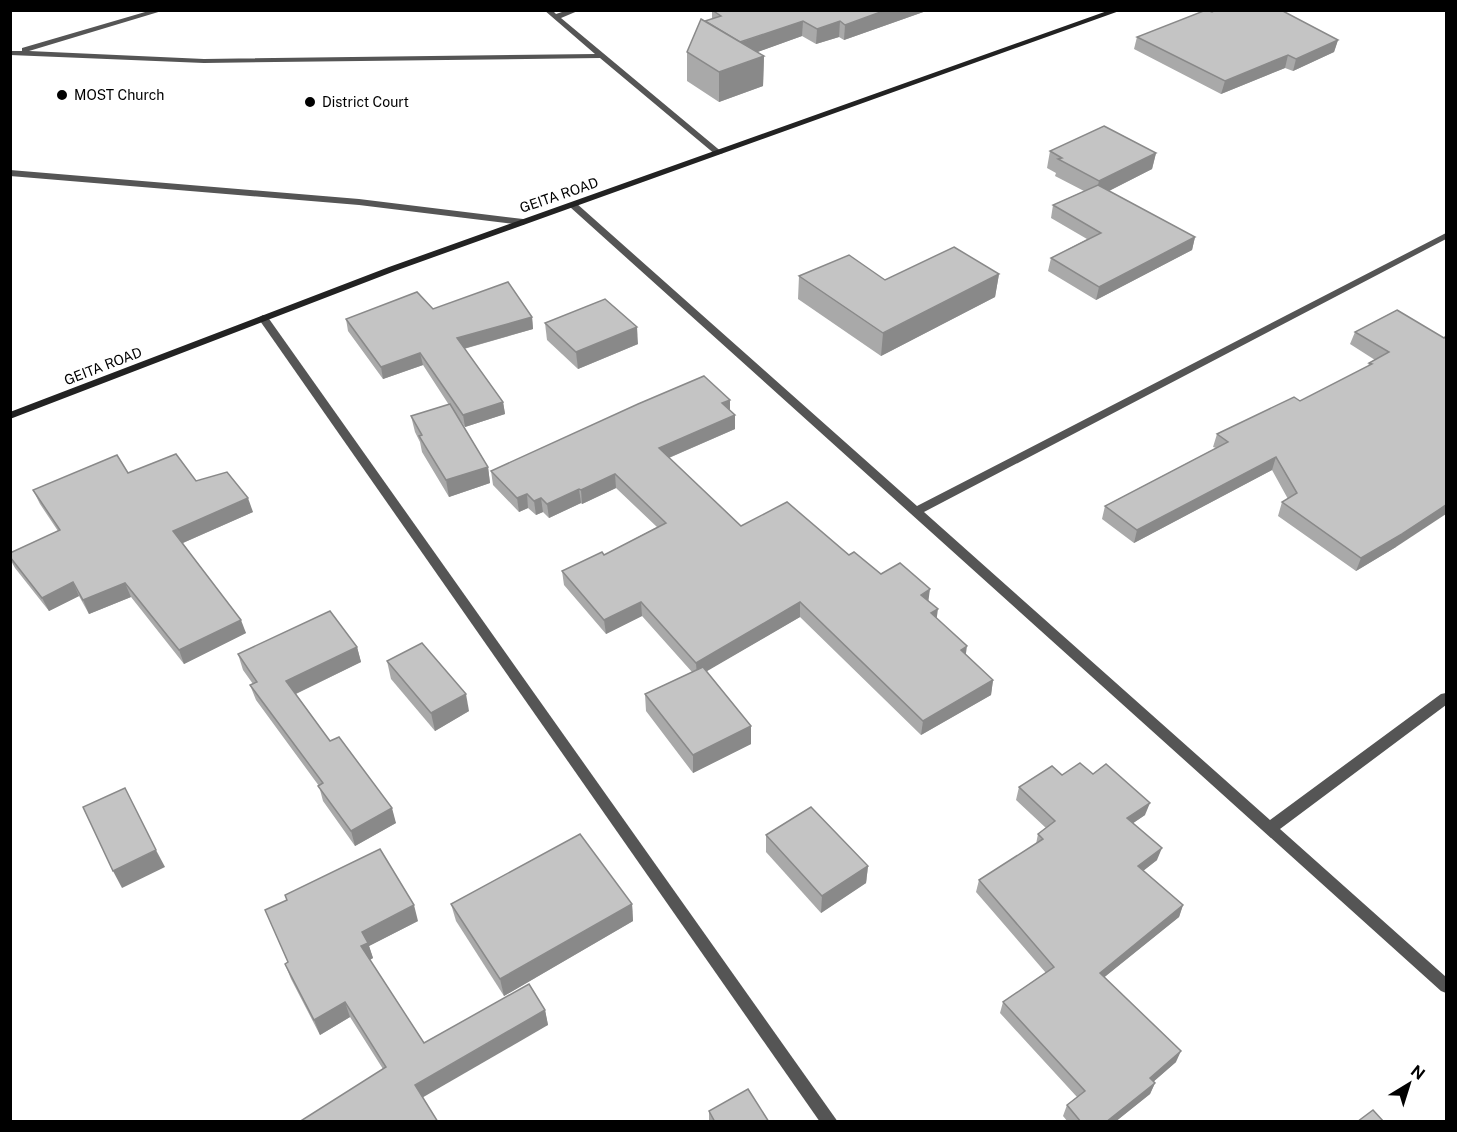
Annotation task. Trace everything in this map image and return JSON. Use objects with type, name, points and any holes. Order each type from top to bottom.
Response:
[{"type":"main road","name":"GEITA ROAD","points":[[10,416],[263,318],[523,222],[1119,10]]},
{"type":"street","points":[[12,53],[162,10]]},
{"type":"street","points":[[547,10],[719,153]]},
{"type":"street","points":[[555,17],[577,10]]},
{"type":"street","points":[[12,53],[204,61],[603,56]]},
{"type":"street","points":[[10,173],[359,202],[523,222]]},
{"type":"street","points":[[573,205],[1446,986]]},
{"type":"street","points":[[916,511],[1446,236]]},
{"type":"street","points":[[263,318],[830,1122]]},
{"type":"street","points":[[1270,828],[1446,698]]},
{"type":"building","points":[[712,10],[886,10],[845,25],[840,21],[817,29],[803,21],[740,42],[705,21],[721,16]]},
{"type":"building","points":[[1206,10],[1212,12],[1216,10],[1281,10],[1338,40],[1296,59],[1288,55],[1225,81],[1137,37]]},
{"type":"building","points":[[701,19],[764,56],[719,72],[687,52]]},
{"type":"building","points":[[1104,126],[1156,153],[1099,181],[1058,159],[1062,158],[1050,151]]},
{"type":"building","points":[[1098,185],[1195,237],[1099,287],[1051,258],[1101,233],[1053,205]]},
{"type":"building","points":[[954,247],[999,274],[883,333],[799,276],[849,255],[885,280]]},
{"type":"building","points":[[508,282],[532,317],[457,338],[503,402],[463,415],[420,353],[381,367],[346,319],[417,292],[433,309]]},
{"type":"building","points":[[605,299],[637,327],[576,352],[545,323]]},
{"type":"building","points":[[1397,310],[1444,338],[1446,336],[1446,505],[1361,558],[1282,502],[1297,493],[1276,457],[1137,530],[1105,506],[1228,442],[1217,434],[1294,397],[1300,401],[1372,364],[1369,363],[1389,352],[1355,332]]},
{"type":"building","points":[[704,376],[730,400],[722,403],[735,415],[659,448],[741,526],[787,502],[849,555],[854,552],[881,574],[900,563],[930,589],[921,595],[938,609],[931,613],[967,646],[961,650],[993,680],[923,721],[800,602],[696,663],[641,602],[604,620],[562,571],[602,552],[604,555],[666,523],[615,474],[547,504],[541,498],[534,501],[527,494],[517,498],[491,471]]},
{"type":"building","points":[[450,404],[488,467],[446,480],[419,436],[422,435],[411,416]]},
{"type":"building","points":[[176,454],[196,481],[227,472],[248,498],[173,531],[241,620],[179,650],[125,583],[83,600],[73,582],[42,598],[10,557],[10,553],[60,530],[33,490],[117,455],[128,473]]},
{"type":"building","points":[[330,611],[357,647],[286,681],[330,741],[339,737],[392,808],[351,831],[318,786],[323,783],[250,685],[257,682],[238,654]]},
{"type":"building","points":[[422,643],[466,694],[431,713],[387,661]]},
{"type":"building","points":[[703,667],[751,726],[693,755],[645,694]]},
{"type":"building","points":[[1080,763],[1093,774],[1106,764],[1150,803],[1127,818],[1162,848],[1138,866],[1183,905],[1100,973],[1181,1051],[1150,1078],[1155,1083],[1106,1122],[1081,1122],[1067,1105],[1085,1091],[1003,1002],[1054,967],[979,880],[1043,839],[1038,834],[1055,821],[1019,787],[1052,766],[1062,775]]},
{"type":"building","points":[[125,788],[156,850],[113,871],[83,807]]},
{"type":"building","points":[[811,807],[868,866],[822,896],[766,835]]},
{"type":"building","points":[[580,834],[632,904],[500,979],[451,904]]},
{"type":"building","points":[[380,849],[414,905],[362,932],[368,943],[361,946],[424,1043],[529,984],[545,1010],[415,1085],[438,1122],[299,1122],[386,1067],[345,1002],[314,1020],[285,964],[288,962],[265,910],[287,900],[285,895]]},
{"type":"building","points":[[748,1089],[769,1122],[715,1122],[709,1111]]},
{"type":"building","points":[[1373,1110],[1384,1122],[1357,1122]]},
{"type":"place","name":"MOST Church","points":[[62,95]]},
{"type":"place","name":"District Court","points":[[310,102]]}]
